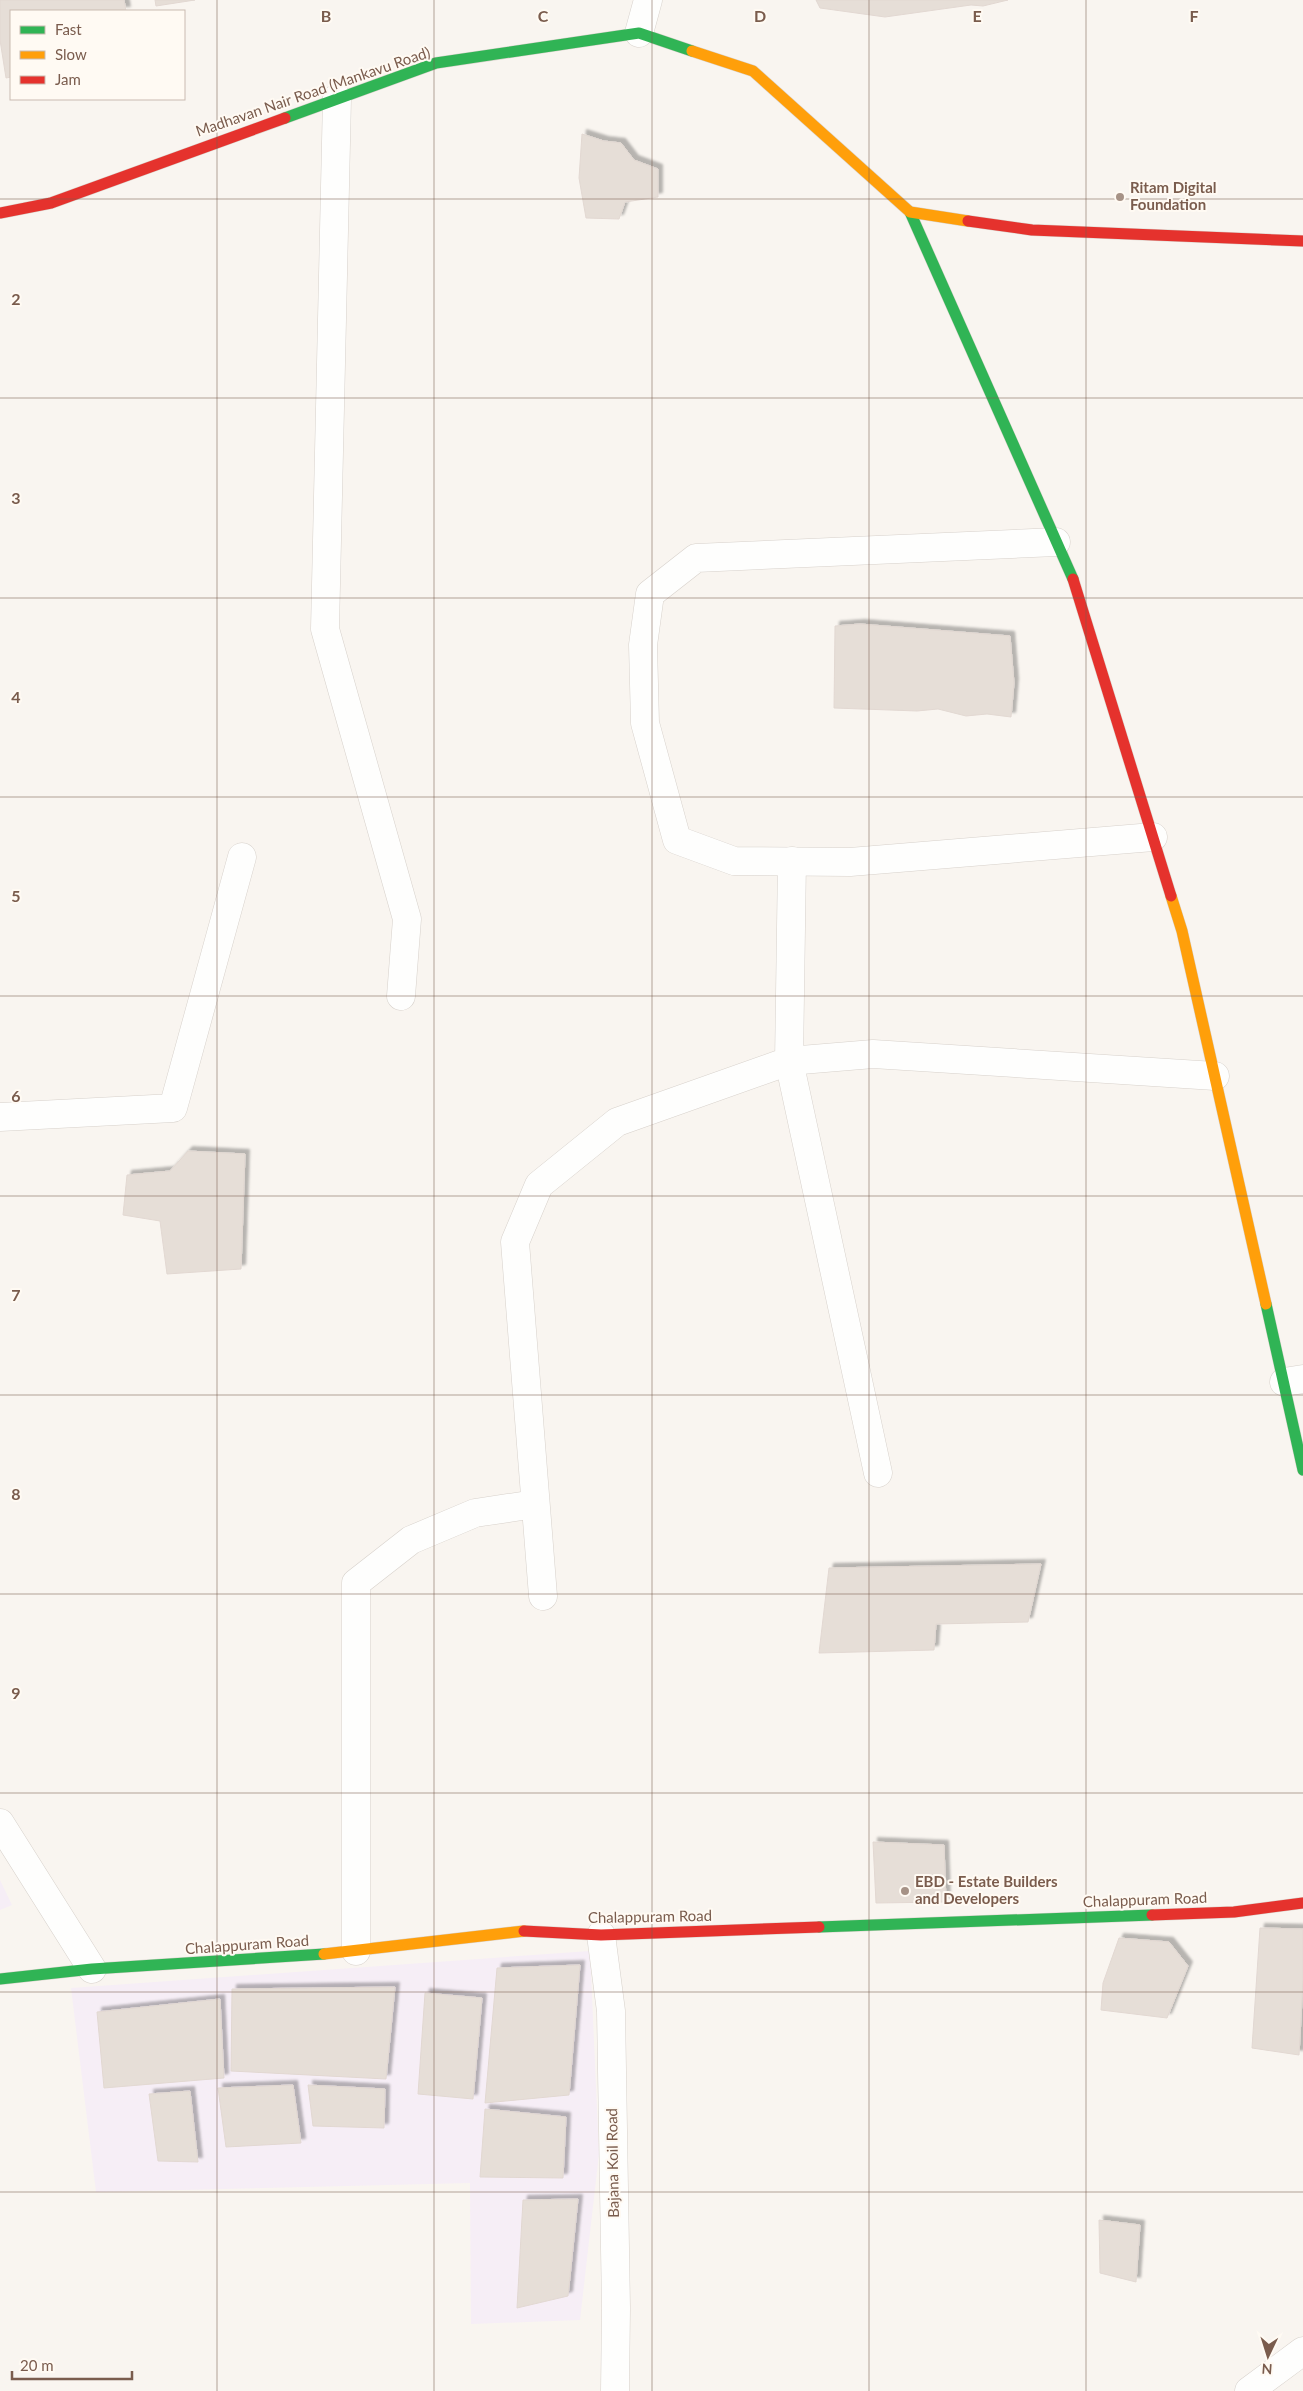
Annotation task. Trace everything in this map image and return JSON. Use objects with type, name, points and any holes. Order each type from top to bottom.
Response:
[{"type":"street","points":[[639,33],[648,0]]},
{"type":"street","name":"Madhavan Nair Road (Mankavu Road)","points":[[0,213],[51,203],[436,63],[639,33],[753,71],[910,212]]},
{"type":"street","points":[[337,98],[325,629],[407,919],[401,996]]},
{"type":"street","points":[[910,212],[1032,230],[1303,241]]},
{"type":"street","points":[[910,212],[1076,586],[1182,931],[1215,1076],[1293,1380],[1303,1470]]},
{"type":"street","points":[[1056,542],[696,558],[650,594],[643,645],[645,723],[677,840],[734,861],[850,862],[1152,837]]},
{"type":"street","points":[[0,1118],[173,1108],[242,857]]},
{"type":"street","points":[[792,862],[789,1061],[878,1473]]},
{"type":"street","points":[[543,1596],[515,1242],[539,1185],[617,1122],[789,1061],[873,1054],[1215,1076]]},
{"type":"street","points":[[356,1951],[356,1583],[411,1540],[420,1536],[475,1513],[535,1504]]},
{"type":"street","points":[[0,1824],[92,1969]]},
{"type":"street","name":"Chalappuram Road","points":[[0,1979],[92,1969],[310,1956],[522,1931],[601,1935],[1234,1912],[1303,1903]]},
{"type":"street","name":"Bajana Koil Road","points":[[601,1935],[610,2011],[616,2308],[614,2391]]},
{"type":"street","points":[[1249,2391],[1303,2351]]},
{"type":"shaded area","points":[[0,1880],[12,1905],[0,1910]]},
{"type":"shaded area","points":[[590,1951],[599,2154],[580,2320],[471,2324],[470,2183],[96,2192],[71,1988]]},
{"type":"building","points":[[0,0],[124,0],[126,10],[10,10],[10,77],[6,78],[0,40]]},
{"type":"building","points":[[155,0],[195,0],[156,6]]},
{"type":"building","points":[[816,0],[1008,0],[983,6],[971,5],[885,17],[820,8]]},
{"type":"building","points":[[582,134],[604,141],[621,143],[634,160],[658,169],[658,197],[625,202],[619,219],[586,218],[579,178]]},
{"type":"building","points":[[860,624],[1010,636],[1014,683],[1011,717],[987,714],[966,716],[938,709],[917,711],[834,708],[835,626]]},
{"type":"building","points":[[188,1151],[245,1154],[241,1269],[167,1274],[160,1221],[123,1215],[127,1175],[170,1171]]},
{"type":"building","points":[[1041,1564],[1028,1622],[936,1624],[934,1650],[819,1653],[829,1568]]},
{"type":"building","points":[[873,1842],[944,1845],[946,1902],[876,1903]]},
{"type":"building","points":[[1260,1928],[1303,1929],[1303,1981],[1299,2055],[1252,2048]]},
{"type":"building","points":[[1119,1938],[1169,1942],[1188,1966],[1167,2018],[1101,2010],[1103,1983]]},
{"type":"building","points":[[580,1965],[569,2095],[485,2103],[497,1968]]},
{"type":"building","points":[[395,1987],[386,2079],[231,2071],[232,1989]]},
{"type":"building","points":[[425,1993],[482,1998],[473,2099],[418,2094]]},
{"type":"building","points":[[220,1999],[224,2078],[104,2088],[97,2012]]},
{"type":"building","points":[[293,2085],[301,2143],[226,2147],[218,2088]]},
{"type":"building","points":[[308,2085],[385,2089],[384,2128],[313,2126]]},
{"type":"building","points":[[190,2091],[198,2162],[158,2161],[149,2094]]},
{"type":"building","points":[[485,2109],[566,2117],[563,2178],[480,2177]]},
{"type":"building","points":[[578,2199],[568,2296],[517,2308],[523,2200]]},
{"type":"building","points":[[1099,2220],[1140,2225],[1136,2282],[1100,2273]]},
{"type":"traffic: fast","points":[[285,118],[436,63],[639,33],[692,51]]},
{"type":"traffic: fast","points":[[910,212],[1073,579]]},
{"type":"traffic: fast","points":[[1266,1304],[1303,1470]]},
{"type":"traffic: fast","points":[[819,1927],[1152,1915]]},
{"type":"traffic: fast","points":[[0,1979],[92,1969],[324,1954]]},
{"type":"traffic: slow","points":[[692,51],[753,71],[910,212],[968,221]]},
{"type":"traffic: slow","points":[[1171,896],[1182,931],[1266,1304]]},
{"type":"traffic: slow","points":[[324,1954],[524,1931]]},
{"type":"traffic: jam","points":[[0,213],[51,203],[285,118]]},
{"type":"traffic: jam","points":[[968,221],[1032,230],[1303,241]]},
{"type":"traffic: jam","points":[[1073,579],[1171,896]]},
{"type":"traffic: jam","points":[[1152,1915],[1234,1912],[1303,1903]]},
{"type":"traffic: jam","points":[[524,1931],[601,1935],[819,1927]]},
{"type":"place","name":"Ritam Digital Foundation","points":[[1120,197]]},
{"type":"place","name":"EBD - Estate Builders and Developers","points":[[905,1891]]}]
